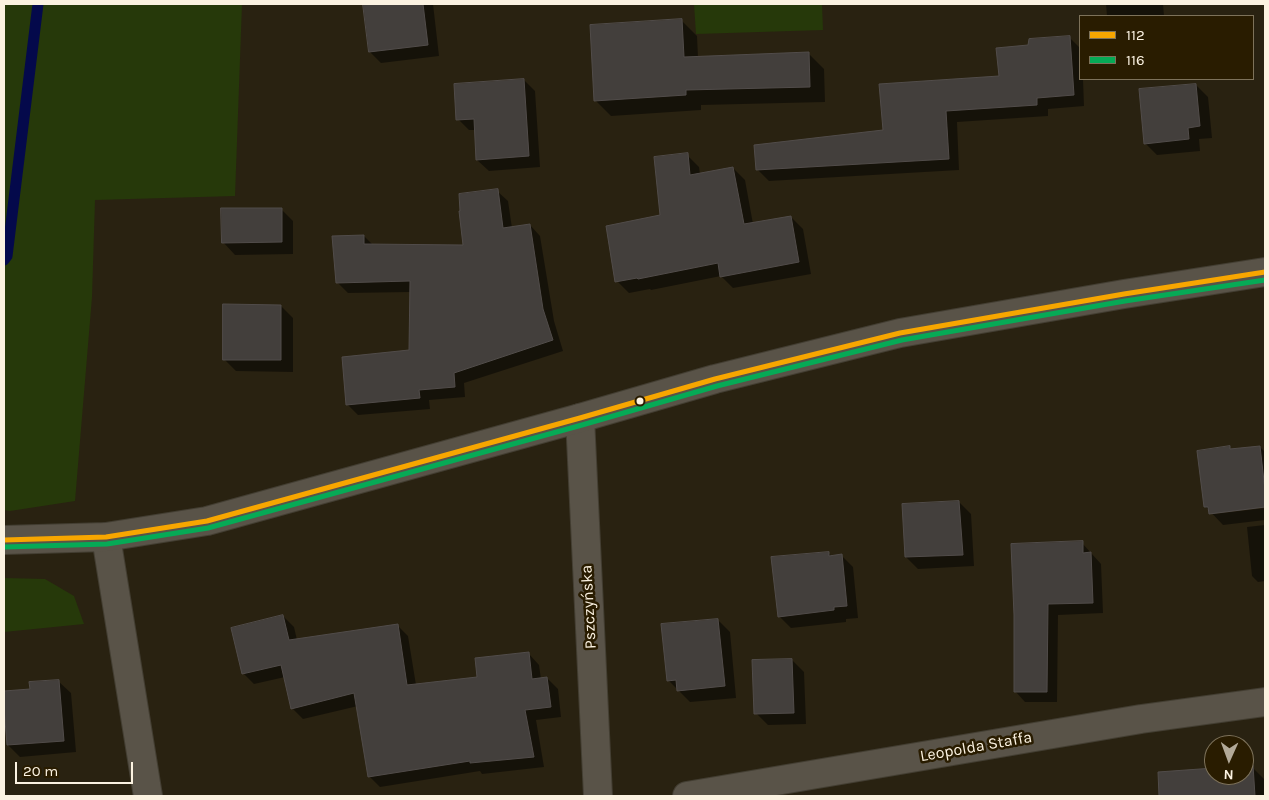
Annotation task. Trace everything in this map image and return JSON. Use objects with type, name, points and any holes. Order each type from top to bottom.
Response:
[{"type":"street","points":[[4,540],[106,537],[207,521],[715,379],[900,333],[1124,294],[1265,272]]},
{"type":"street","name":"Pszczyńska","points":[[580,418],[598,796]]},
{"type":"street","points":[[106,537],[148,796]]},
{"type":"street","name":"Leopolda Staffa","points":[[686,796],[1141,719],[1265,702]]},
{"type":"green space","points":[[4,4],[242,4],[235,196],[95,200],[92,297],[75,501],[10,511],[4,510]]},
{"type":"green space","points":[[694,4],[822,4],[823,30],[696,34]]},
{"type":"green space","points":[[4,578],[45,579],[74,596],[84,624],[4,632]]},
{"type":"building","points":[[363,4],[423,4],[428,45],[369,52]]},
{"type":"building","points":[[682,19],[684,57],[809,52],[810,87],[686,90],[686,95],[594,101],[590,25]]},
{"type":"building","points":[[1070,36],[1074,95],[1037,98],[1037,105],[946,111],[949,159],[756,170],[754,145],[883,130],[879,84],[999,76],[996,48],[1028,45],[1029,39]]},
{"type":"building","points":[[524,79],[529,156],[476,160],[474,119],[456,120],[454,84]]},
{"type":"building","points":[[1196,84],[1200,126],[1188,128],[1189,139],[1144,144],[1139,89]]},
{"type":"building","points":[[688,153],[690,175],[733,167],[744,224],[791,216],[799,262],[720,277],[718,263],[615,282],[606,226],[660,215],[654,157]]},
{"type":"building","points":[[498,189],[503,228],[530,224],[543,309],[553,340],[454,373],[455,387],[419,390],[420,398],[346,405],[342,357],[409,350],[410,281],[336,283],[332,236],[364,235],[364,244],[463,245],[459,194]]},
{"type":"building","points":[[221,208],[282,208],[282,242],[222,243]]},
{"type":"building","points":[[223,304],[281,305],[281,360],[223,360]]},
{"type":"building","points":[[1230,446],[1230,449],[1260,446],[1265,507],[1209,514],[1208,507],[1204,507],[1197,451]]},
{"type":"building","points":[[959,501],[963,555],[905,557],[902,504]]},
{"type":"building","points":[[1083,541],[1083,553],[1091,552],[1093,603],[1048,604],[1047,692],[1014,692],[1014,615],[1011,544]]},
{"type":"building","points":[[829,552],[829,556],[842,554],[847,606],[834,607],[834,610],[778,617],[771,557]]},
{"type":"building","points":[[283,615],[289,640],[398,624],[407,685],[477,677],[475,658],[529,652],[532,679],[547,677],[551,707],[525,710],[534,757],[470,763],[470,761],[368,777],[354,693],[291,709],[281,665],[242,674],[231,628]]},
{"type":"building","points":[[718,619],[725,686],[677,691],[676,680],[667,681],[661,624]]},
{"type":"building","points":[[792,659],[794,713],[754,714],[752,660]]},
{"type":"building","points":[[59,680],[64,741],[7,745],[4,691],[30,689],[29,682]]},
{"type":"building","points":[[1204,769],[1204,785],[1254,785],[1254,780],[1255,796],[1159,796],[1158,772]]},
{"type":"waterway","points":[[4,260],[7,256],[38,4]]},
{"type":"transit line","name":"112","points":[[4,540],[106,537],[207,521],[715,379],[900,333],[1124,294],[1265,272]]},
{"type":"transit line","name":"116","points":[[4,547],[107,544],[208,528],[717,386],[902,340],[1125,301],[1265,280]]}]
